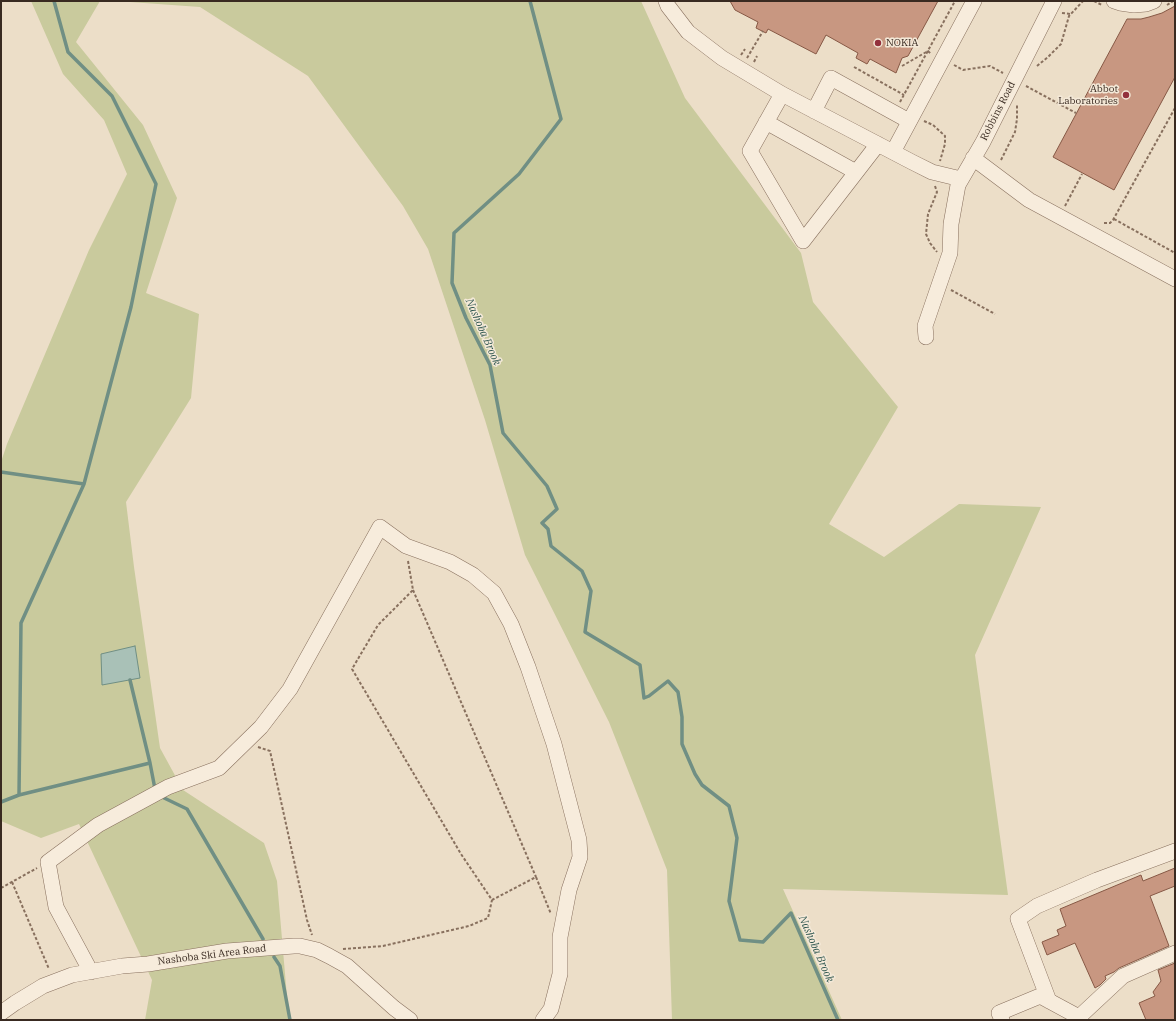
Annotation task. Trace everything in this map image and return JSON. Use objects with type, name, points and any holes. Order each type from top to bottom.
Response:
[{"type":"lane","points":[[666,1],[668,6],[688,32],[722,58],[782,94],[932,172],[961,179]]},
{"type":"lane","points":[[893,152],[914,120],[974,1]]},
{"type":"lane","name":"Robbins Road","points":[[926,337],[925,326],[950,253],[951,224],[958,185],[983,142],[1054,1]]},
{"type":"lane","points":[[1114,1],[1134,5],[1146,4],[1154,1]]},
{"type":"lane","points":[[814,111],[831,78],[914,120]]},
{"type":"lane","points":[[782,94],[750,151],[803,241],[878,144]]},
{"type":"lane","points":[[766,122],[856,172]]},
{"type":"lane","points":[[973,158],[1029,200],[1175,279]]},
{"type":"lane","points":[[91,972],[56,907],[48,862],[98,825],[168,787],[219,768],[261,727],[290,689],[380,527],[406,546],[450,562],[473,575],[494,593],[511,624],[528,667],[554,744],[579,840],[580,857],[569,890],[560,937],[560,974],[552,1009],[543,1020]]},
{"type":"lane","points":[[1049,1001],[1018,919],[1037,906],[1097,880],[1175,851]]},
{"type":"lane","name":"Nashoba Ski Area Road","points":[[1,1013],[43,986],[72,975],[227,951],[300,946],[317,950],[347,966],[394,1008],[410,1020]]},
{"type":"lane","points":[[1002,1020],[999,1014],[1040,996],[1079,1019],[1123,976],[1175,953]]},
{"type":"path","points":[[897,106],[955,1]]},
{"type":"path","points":[[1035,67],[1061,44],[1069,16],[1082,1]]},
{"type":"path","points":[[746,61],[763,31]]},
{"type":"path","points":[[902,66],[928,51]]},
{"type":"path","points":[[753,64],[758,56]]},
{"type":"path","points":[[949,63],[963,70],[990,66],[1005,74]]},
{"type":"path","points":[[854,67],[904,95]]},
{"type":"path","points":[[1022,83],[1076,114]]},
{"type":"path","points":[[1001,160],[1014,132],[1017,119],[1016,105]]},
{"type":"path","points":[[1104,223],[1110,223],[1114,219],[1175,108]]},
{"type":"path","points":[[914,120],[933,125],[945,136],[945,144],[939,165]]},
{"type":"path","points":[[1064,207],[1082,174]]},
{"type":"path","points":[[934,183],[937,192],[928,214],[926,234],[930,243],[937,251],[938,257]]},
{"type":"path","points":[[1114,219],[1175,253]]},
{"type":"path","points":[[951,290],[995,314]]},
{"type":"path","points":[[406,546],[413,590],[552,917]]},
{"type":"path","points":[[339,949],[383,946],[469,926],[488,918],[492,900],[461,854],[352,669],[378,625],[413,590]]},
{"type":"path","points":[[245,743],[270,751],[307,920],[317,950]]},
{"type":"path","points":[[1,888],[48,862]]},
{"type":"path","points":[[492,900],[536,877]]},
{"type":"path","points":[[12,882],[54,982]]},
{"type":"green space","points":[[31,1],[100,1],[76,42],[143,125],[177,198],[146,293],[199,314],[191,398],[126,502],[134,567],[160,748],[183,790],[264,843],[277,881],[289,1020],[145,1020],[152,980],[79,824],[41,838],[1,821],[1,462],[7,444],[89,250],[127,174],[104,120],[63,74]]},
{"type":"green space","points":[[116,1],[641,1],[685,98],[801,253],[813,302],[898,407],[829,524],[884,557],[959,504],[1041,507],[975,655],[1008,895],[783,889],[842,1020],[672,1020],[667,870],[609,722],[525,555],[485,420],[428,249],[403,206],[308,76],[200,7]]},
{"type":"shaded area","points":[[135,646],[140,678],[102,685],[101,654]]},
{"type":"building","name":"NOKIA","points":[[730,1],[938,1],[908,56],[902,58],[896,73],[870,59],[867,64],[856,58],[858,53],[826,35],[816,54],[768,29],[766,33],[756,28],[758,22],[735,10]]},
{"type":"building","name":"Abbot Laboratories","points":[[1175,6],[1175,77],[1114,190],[1053,157],[1127,19],[1141,19],[1149,17],[1162,13]]},
{"type":"building","points":[[1175,868],[1175,886],[1150,896],[1169,946],[1119,968],[1105,976],[1106,979],[1095,988],[1075,943],[1047,955],[1042,942],[1059,935],[1057,930],[1066,926],[1060,909],[1141,875],[1143,881]]},
{"type":"building","points":[[1175,963],[1175,1020],[1146,1020],[1139,1003],[1155,996],[1153,992],[1161,981],[1158,970]]},
{"type":"waterway","points":[[54,1],[68,52],[112,96],[156,184],[131,307],[84,484],[21,623],[19,795],[150,763],[155,789]]},
{"type":"waterway","name":"Nashoba Brook","points":[[530,1],[561,119],[519,174],[454,233],[452,283],[466,318],[490,365],[503,433],[547,486],[557,509],[542,523],[548,529],[551,546],[582,571],[591,591],[585,632],[640,665],[644,698],[649,696],[668,681],[678,692],[682,717],[682,744],[695,774],[702,785],[729,806],[737,838],[729,901],[740,940],[763,942],[791,913],[838,1020]]},
{"type":"waterway","points":[[1,472],[84,484]]},
{"type":"waterway","points":[[130,680],[150,763]]},
{"type":"waterway","points":[[1,802],[19,795]]},
{"type":"waterway","points":[[160,796],[187,809],[263,939]]},
{"type":"waterway","points":[[274,957],[280,966],[290,1020]]},
{"type":"place","name":"NOKIA","points":[[878,43]]},
{"type":"place","name":"Abbot Laboratories","points":[[1126,95]]}]
